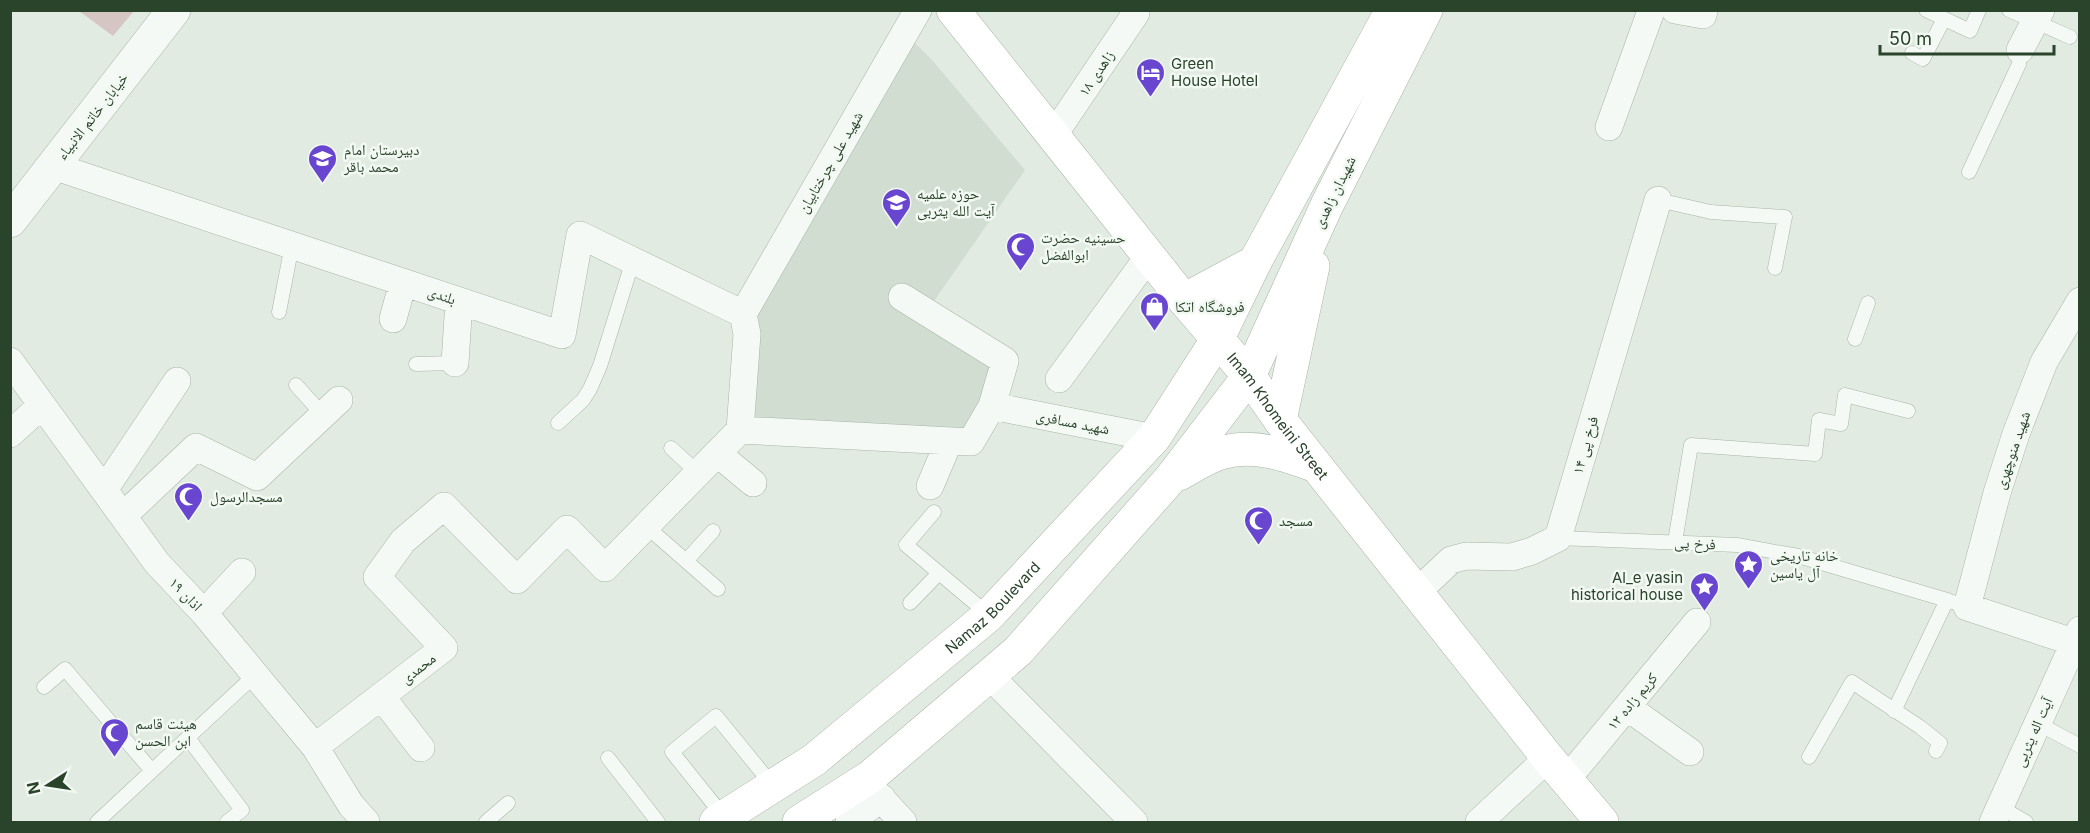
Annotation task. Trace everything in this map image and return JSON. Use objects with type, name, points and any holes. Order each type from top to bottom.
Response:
[{"type":"main road","name":"Imam Khomeini Street","points":[[953,10],[1184,300],[1249,376],[1316,466],[1602,822]]},
{"type":"main road","points":[[1217,340],[1255,262],[1300,183],[1392,10]]},
{"type":"main road","name":"شهیدان زاهدی","points":[[1249,376],[1327,205],[1426,10]]},
{"type":"main road","points":[[1280,420],[1327,205],[1306,202],[1301,195],[1300,183]]},
{"type":"main road","points":[[1184,300],[1255,262]]},
{"type":"main road","name":"Namaz Boulevard","points":[[720,820],[814,760],[989,615],[1154,438],[1217,340]]},
{"type":"main road","points":[[799,822],[873,789],[989,675],[1018,651],[1170,479],[1249,376]]},
{"type":"main road","points":[[1170,479],[1221,453],[1244,449],[1266,450],[1316,466]]},
{"type":"main road","points":[[1110,483],[1140,513]]},
{"type":"street","name":"خیابان خاتم الانبیاء","points":[[10,221],[174,10]]},
{"type":"street","name":"شهید علی چرختابیان","points":[[743,314],[918,10]]},
{"type":"street","name":"زاهدی ۱۸","points":[[1053,136],[1136,13],[1132,10]]},
{"type":"street","points":[[1631,10],[1637,14],[1653,11]]},
{"type":"street","points":[[1675,10],[1703,15],[1704,10]]},
{"type":"street","points":[[1609,127],[1653,11]]},
{"type":"street","points":[[2020,50],[2038,16]]},
{"type":"street","name":"بلندی","points":[[53,166],[562,335],[580,235],[743,314]]},
{"type":"street","name":"فرخ پی ۱۴","points":[[1558,538],[1658,200]]},
{"type":"street","points":[[1059,379],[1149,256]]},
{"type":"street","points":[[393,319],[403,282]]},
{"type":"street","points":[[740,430],[971,442],[992,406],[1005,361],[902,297]]},
{"type":"street","points":[[455,363],[459,301]]},
{"type":"street","name":"شهید منوچهری","points":[[1957,604],[2016,434],[2044,362],[2079,301]]},
{"type":"street","points":[[646,526],[740,430],[747,334],[743,314]]},
{"type":"street","name":"اذان ۱۹","points":[[10,361],[157,563],[204,612],[315,747],[351,805],[366,822]]},
{"type":"street","points":[[104,490],[177,381]]},
{"type":"street","points":[[10,434],[42,405]]},
{"type":"street","name":"شهید مسافری","points":[[992,406],[1154,438]]},
{"type":"street","points":[[123,516],[196,447],[257,477],[331,407]]},
{"type":"street","points":[[930,486],[949,441]]},
{"type":"street","points":[[717,453],[753,483]]},
{"type":"street","name":"محمدی","points":[[315,747],[444,648],[377,577],[403,541],[444,506],[516,580],[567,529],[605,568],[646,526]]},
{"type":"street","points":[[1417,592],[1451,560],[1466,556],[1512,557],[1533,551],[1558,538]]},
{"type":"street","points":[[204,612],[242,572]]},
{"type":"street","points":[[1957,604],[2076,636]]},
{"type":"street","name":"کریم زاده ۱۲","points":[[1479,822],[1558,769],[1627,706],[1697,622]]},
{"type":"street","name":"آیت اله یثربی","points":[[1996,815],[2076,636]]},
{"type":"street","points":[[989,675],[1134,822]]},
{"type":"street","points":[[381,696],[421,748]]},
{"type":"street","points":[[1627,706],[1690,753]]},
{"type":"street","points":[[849,822],[873,789],[903,822]]},
{"type":"lane","points":[[1926,10],[1970,31],[1979,10]]},
{"type":"lane","points":[[2009,10],[2038,16],[2070,38]]},
{"type":"lane","points":[[1912,53],[1923,59],[1944,19]]},
{"type":"lane","points":[[1969,172],[2019,64],[2020,50]]},
{"type":"lane","points":[[1658,200],[1711,212],[1785,217],[1775,268]]},
{"type":"lane","points":[[279,312],[292,245]]},
{"type":"lane","points":[[558,423],[583,400],[590,389],[600,366],[633,260]]},
{"type":"lane","points":[[1855,339],[1868,303]]},
{"type":"lane","points":[[417,364],[455,363]]},
{"type":"lane","points":[[296,386],[331,407]]},
{"type":"lane","points":[[1675,542],[1691,445],[1815,454],[1819,420],[1842,424],[1843,389],[1908,411]]},
{"type":"lane","points":[[671,448],[698,473]]},
{"type":"lane","points":[[934,512],[906,545],[989,615]]},
{"type":"lane","points":[[646,526],[718,589]]},
{"type":"lane","points":[[686,561],[713,531]]},
{"type":"lane","name":"فرخ پی","points":[[1558,538],[1737,545],[1797,556],[1957,604]]},
{"type":"lane","points":[[910,603],[939,573]]},
{"type":"lane","points":[[1894,711],[1957,604]]},
{"type":"lane","points":[[44,687],[65,669],[152,771]]},
{"type":"lane","points":[[97,822],[255,675]]},
{"type":"lane","points":[[1809,757],[1852,682],[1940,743],[1936,751]]},
{"type":"lane","points":[[720,820],[672,752],[716,716],[773,786]]},
{"type":"lane","points":[[2037,723],[2079,746]]},
{"type":"lane","points":[[188,738],[242,810],[227,822]]},
{"type":"lane","points":[[608,758],[658,822]]},
{"type":"lane","points":[[486,822],[508,803]]},
{"type":"lane","points":[[1996,815],[2026,822]]},
{"type":"shaded area","points":[[79,10],[134,11],[113,36]]},
{"type":"shaded area","name":"حوزه علمیه آیت الله یثربی","points":[[914,42],[932,60],[1025,170],[932,304],[992,365],[984,402],[965,432],[751,421],[757,317]]},
{"type":"place","name":"Green House Hotel","points":[[1150,98]]},
{"type":"place","name":"دبیرستان امام محمد باقر","points":[[323,184]]},
{"type":"place","name":"حوزه علمیه آیت الله یثربی","points":[[896,228]]},
{"type":"place","name":"حسینیه حضرت ابوالفضل","points":[[1020,272]]},
{"type":"place","name":"فروشگاه اتکا","points":[[1154,332]]},
{"type":"place","name":"مسجدالرسول","points":[[189,522]]},
{"type":"place","name":"مسجد","points":[[1258,546]]},
{"type":"place","name":"خانه تاریخی آل یاسین","points":[[1749,590]]},
{"type":"place","name":"Al_e yasin historical house","points":[[1704,612]]},
{"type":"place","name":"هیئت قاسم ابن الحسن","points":[[114,758]]}]
